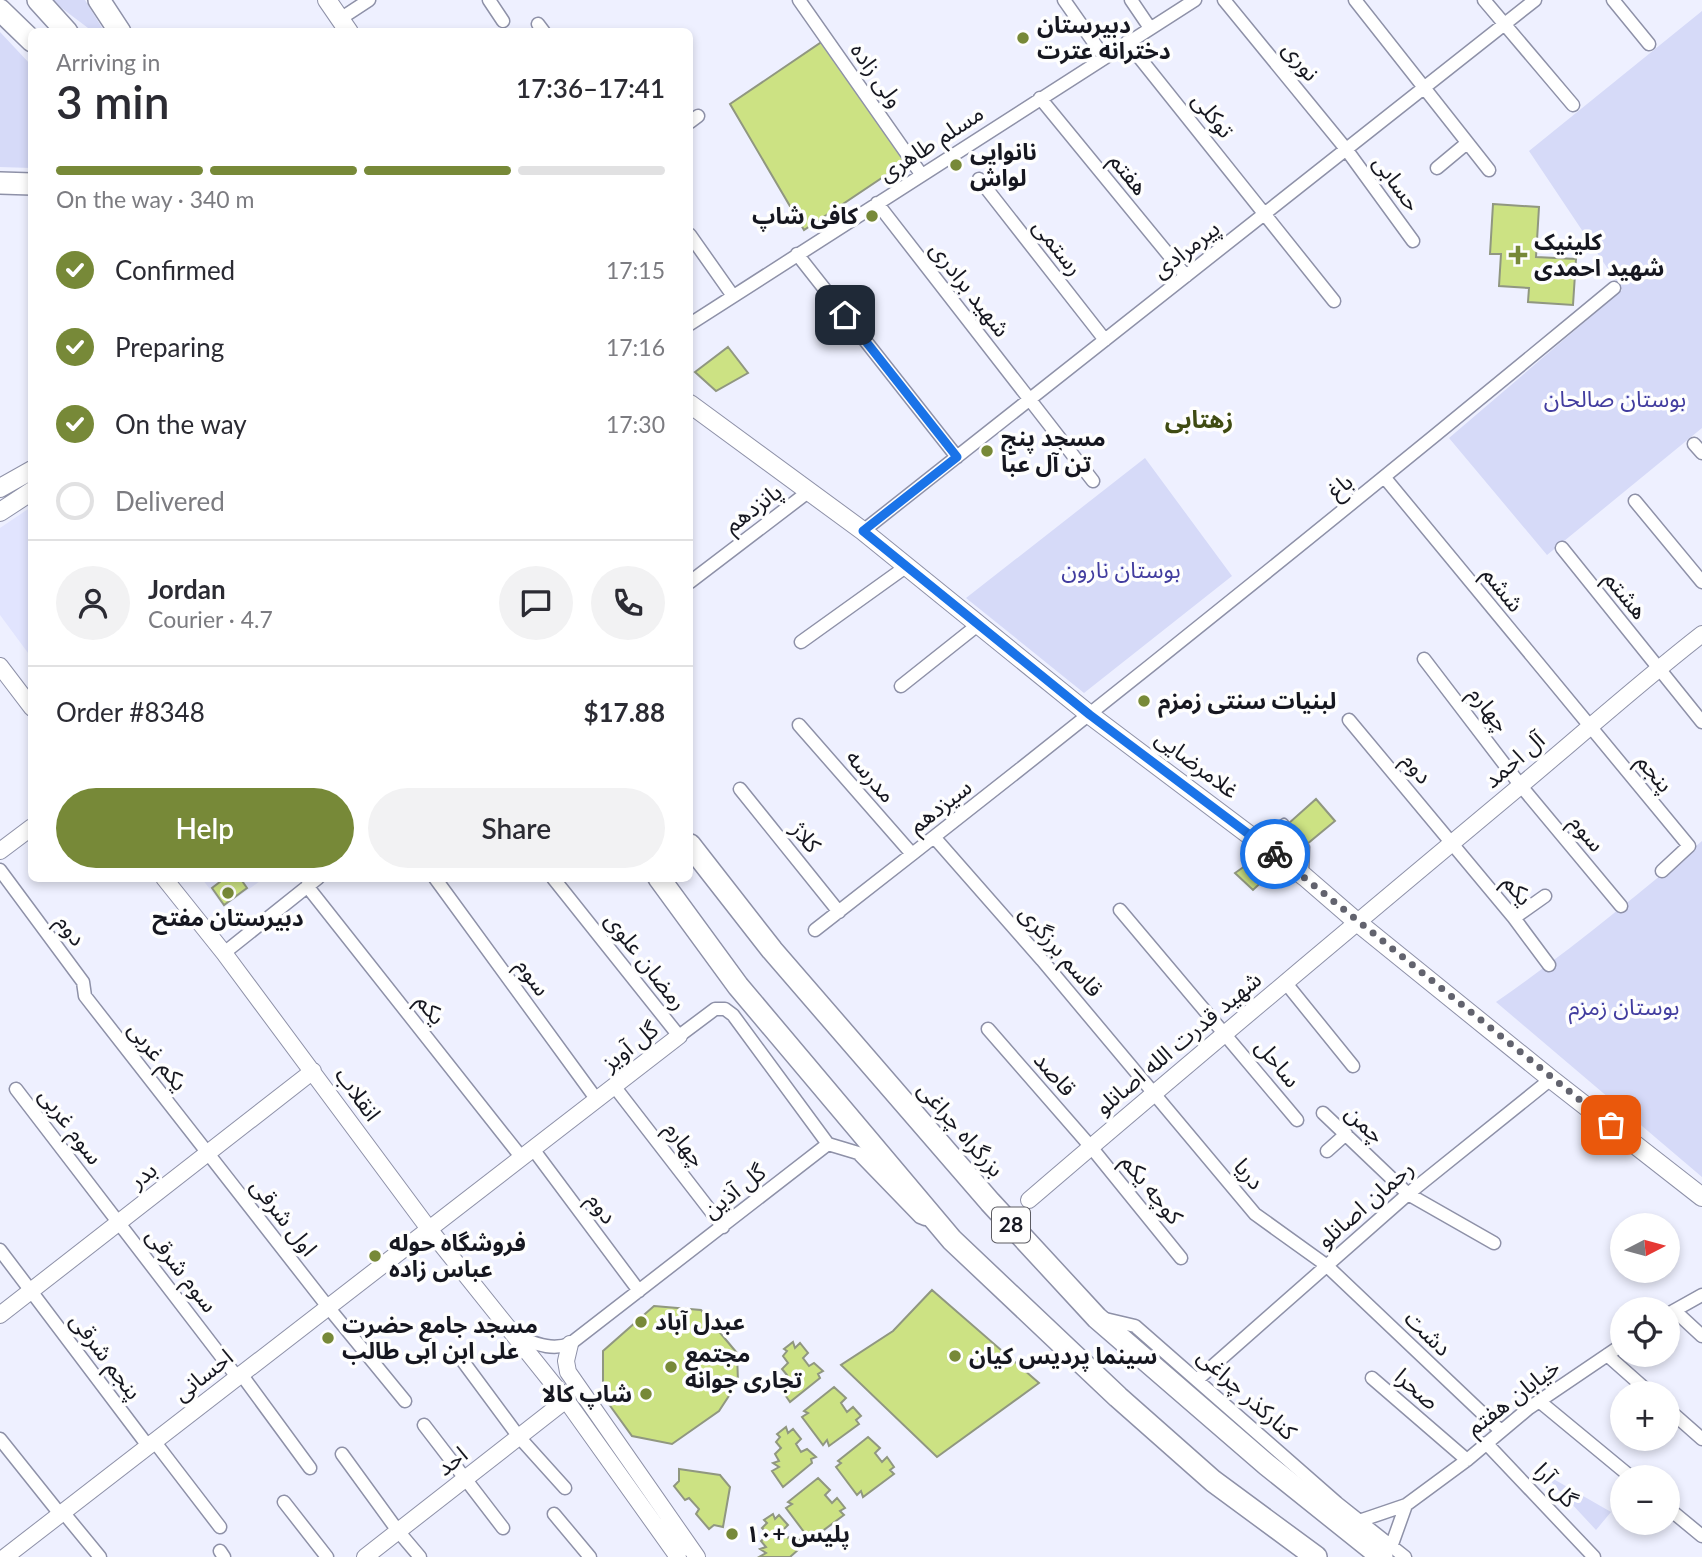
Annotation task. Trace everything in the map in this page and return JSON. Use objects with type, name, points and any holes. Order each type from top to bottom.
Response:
[{"type":"highway","points":[[38,0],[63,28]]},
{"type":"highway","points":[[99,0],[118,28]]},
{"type":"highway","points":[[0,10],[28,37]]},
{"type":"highway","points":[[0,183],[28,184]]},
{"type":"highway","name":"بزرگراه چراغی","points":[[693,849],[799,982],[990,1202],[1097,1318],[1267,1465],[1386,1552]]},
{"type":"highway","name":"28","points":[[662,882],[738,986],[930,1221],[1118,1397],[1194,1464],[1316,1557]]},
{"type":"main road","points":[[327,0],[344,25]]},
{"type":"main road","name":"غلامرضایی","points":[[693,406],[863,531],[1090,715],[1305,877],[1551,1079],[1702,1197]]},
{"type":"main road","points":[[0,488],[28,472]]},
{"type":"main road","points":[[0,512],[28,494]]},
{"type":"street","points":[[344,25],[369,0]]},
{"type":"street","points":[[489,0],[503,21]]},
{"type":"street","name":"ولی زاده","points":[[799,0],[921,174]]},
{"type":"street","points":[[1064,0],[1104,57]]},
{"type":"street","points":[[1131,0],[1150,28]]},
{"type":"street","name":"مسلم طاهری","points":[[693,322],[1195,0]]},
{"type":"street","name":"نوری","points":[[1224,0],[1346,149]]},
{"type":"street","points":[[1355,0],[1489,170]]},
{"type":"street","points":[[1484,0],[1573,106]]},
{"type":"street","name":"پیرمرادی","points":[[863,531],[1535,0]]},
{"type":"street","points":[[1613,0],[1649,44]]},
{"type":"street","name":"توکلی","points":[[1128,42],[1334,301]]},
{"type":"street","name":"هفتم","points":[[1040,98],[1186,276]]},
{"type":"street","points":[[1437,168],[1467,143]]},
{"type":"street","name":"حسابی","points":[[1346,149],[1413,241]]},
{"type":"street","name":"رستمی","points":[[979,179],[1105,340]]},
{"type":"street","name":"شهید برادری","points":[[877,203],[1029,400]]},
{"type":"street","points":[[693,239],[733,296]]},
{"type":"street","points":[[797,254],[957,457]]},
{"type":"street","name":"باغ","points":[[1090,715],[1614,288]]},
{"type":"street","points":[[1029,400],[1093,481]]},
{"type":"street","name":"ششم","points":[[1384,478],[1588,726]]},
{"type":"street","name":"پانزدهم","points":[[693,580],[808,492]]},
{"type":"street","points":[[1635,501],[1702,582]]},
{"type":"street","name":"هشتم","points":[[1562,548],[1658,668]]},
{"type":"street","points":[[801,642],[906,566]]},
{"type":"street","points":[[901,686],[979,624]]},
{"type":"street","name":"آل احمد","points":[[1357,922],[1521,786],[1588,726],[1702,634]]},
{"type":"street","name":"چهارم","points":[[1423,659],[1521,786]]},
{"type":"street","points":[[0,666],[28,703]]},
{"type":"street","points":[[1658,668],[1702,722]]},
{"type":"street","name":"سیزدهم","points":[[815,930],[1090,715]]},
{"type":"street","name":"دوم","points":[[1349,720],[1452,842]]},
{"type":"street","name":"مدرسه","points":[[799,725],[912,854]]},
{"type":"street","name":"پنجم","points":[[1588,726],[1689,846],[1662,871]]},
{"type":"street","name":"سوم","points":[[1521,786],[1620,906]]},
{"type":"street","name":"کلاژ","points":[[740,789],[839,912]]},
{"type":"street","points":[[0,851],[28,830]]},
{"type":"street","name":"قاسم برزگری","points":[[934,837],[1154,1093]]},
{"type":"street","name":"یکم","points":[[1452,842],[1549,965]]},
{"type":"street","name":"دوم","points":[[0,870],[83,982]]},
{"type":"street","name":"انقلاب","points":[[167,882],[224,953],[429,1229],[566,1400],[678,1557]]},
{"type":"street","points":[[224,953],[312,882]]},
{"type":"street","name":"یکم","points":[[312,882],[527,1154]]},
{"type":"street","name":"سوم","points":[[438,882],[597,1100]]},
{"type":"street","name":"رمضان علوی","points":[[557,882],[679,1036]]},
{"type":"street","points":[[1514,918],[1545,896]]},
{"type":"street","name":"ساحل","points":[[1119,910],[1226,1032],[1297,1119]]},
{"type":"street","name":"شهید قدرت الله اصانلو","points":[[1029,1200],[1357,922]]},
{"type":"street","name":"یکم غربی","points":[[83,982],[85,996],[207,1153]]},
{"type":"street","points":[[1285,982],[1353,1066]]},
{"type":"street","name":"گل آویز","points":[[429,1229],[715,1009],[725,1009],[733,1015],[828,1144]]},
{"type":"street","name":"قاصد","points":[[988,1029],[1091,1147]]},
{"type":"street","name":"بدر","points":[[0,1315],[313,1071]]},
{"type":"street","name":"رحمان اصانلو","points":[[1198,1379],[1408,1194],[1551,1079]]},
{"type":"street","name":"چهارم","points":[[614,1086],[723,1227]]},
{"type":"street","name":"سوم غربی","points":[[16,1089],[119,1223]]},
{"type":"street","name":"دریا","points":[[1154,1093],[1255,1214],[1326,1265]]},
{"type":"street","name":"چمن","points":[[1323,1113],[1408,1194],[1494,1243]]},
{"type":"street","points":[[1327,1151],[1346,1134]]},
{"type":"street","points":[[828,1144],[858,1153],[930,1221]]},
{"type":"street","name":"گل آذین","points":[[570,1344],[828,1144]]},
{"type":"street","name":"کوچه یکم","points":[[1091,1147],[1181,1258]]},
{"type":"street","name":"اول شرقی","points":[[207,1153],[328,1307]]},
{"type":"street","name":"دوم","points":[[527,1154],[639,1291]]},
{"type":"street","name":"سوم شرقی","points":[[119,1223],[239,1376]]},
{"type":"street","name":"احسانی","points":[[5,1557],[429,1229]]},
{"type":"street","name":"پنجم شرقی","points":[[0,1250],[151,1444]]},
{"type":"street","name":"دشت","points":[[1326,1265],[1501,1431]]},
{"type":"street","points":[[1680,1307],[1702,1295]]},
{"type":"street","points":[[328,1307],[405,1401]]},
{"type":"street","name":"کنارکذر چراغی","points":[[1097,1318],[1135,1325],[1359,1521],[1386,1552],[1405,1557]]},
{"type":"street","points":[[1680,1319],[1702,1336]]},
{"type":"street","points":[[515,1336],[549,1348],[570,1344]]},
{"type":"street","points":[[570,1344],[566,1361],[568,1372],[697,1557]]},
{"type":"street","name":"خیابان هفتم","points":[[1406,1505],[1467,1460],[1539,1401],[1610,1353]]},
{"type":"street","points":[[1607,1355],[1636,1381]]},
{"type":"street","points":[[459,1356],[519,1437],[565,1488]]},
{"type":"street","points":[[239,1376],[310,1468]]},
{"type":"street","name":"صحرا","points":[[1372,1378],[1467,1460]]},
{"type":"street","name":"احد","points":[[365,1557],[566,1400]]},
{"type":"street","points":[[1539,1401],[1616,1465]]},
{"type":"street","points":[[1680,1420],[1702,1439]]},
{"type":"street","points":[[424,1425],[503,1528]]},
{"type":"street","points":[[0,1439],[100,1557]]},
{"type":"street","name":"گل آرا","points":[[1486,1443],[1594,1557]]},
{"type":"street","points":[[151,1444],[220,1527]]},
{"type":"street","points":[[342,1454],[420,1557]]},
{"type":"street","points":[[284,1502],[327,1557]]},
{"type":"street","points":[[1386,1552],[1406,1505]]},
{"type":"street","points":[[1359,1521],[1406,1505]]},
{"type":"street","points":[[554,1514],[590,1557]]},
{"type":"street","points":[[1680,1518],[1702,1536]]},
{"type":"lane","points":[[1257,840],[1284,821],[1306,847],[1305,877]]},
{"type":"shaded area","points":[[28,509],[28,653],[0,615],[0,528]]},
{"type":"shaded area","name":"دبیرستان مفتح","points":[[204,882],[259,882],[224,907]]},
{"type":"green space","points":[[51,0],[85,0],[102,28],[88,28]]},
{"type":"green space","name":"بوستان صالحان","points":[[1702,11],[1702,428],[1547,555],[1449,438],[1622,290],[1529,151]]},
{"type":"green space","points":[[0,32],[28,62],[28,168],[0,167]]},
{"type":"green space","name":"بوستان نارون","points":[[1145,458],[1232,576],[1084,693],[966,598]]},
{"type":"green space","name":"بوستان زمزم","points":[[1702,841],[1702,1177],[1496,1002],[1601,924]]},
{"type":"green space","points":[[1543,1473],[1610,1511],[1596,1530]]},
{"type":"building","points":[[826,39],[910,159],[804,230],[730,104]]},
{"type":"building","name":"کلینیک شهید احمدی","points":[[1493,204],[1539,207],[1536,257],[1576,259],[1573,305],[1528,302],[1529,288],[1499,286],[1501,254],[1490,254]]},
{"type":"building","points":[[728,347],[748,373],[716,391],[695,372]]},
{"type":"building","points":[[1316,799],[1335,821],[1307,844],[1289,823]]},
{"type":"building","points":[[1252,861],[1268,876],[1253,890],[1235,873]]},
{"type":"building","points":[[220,882],[243,882],[247,888],[224,905],[212,888]]},
{"type":"building","points":[[932,1290],[1039,1383],[937,1457],[841,1365],[893,1331]]},
{"type":"building","name":"مجتمع تجاری جوانه","points":[[654,1306],[701,1310],[737,1353],[738,1382],[719,1411],[672,1444],[632,1436],[603,1396],[603,1351]]},
{"type":"building","points":[[793,1342],[795,1348],[800,1343],[808,1353],[803,1358],[809,1366],[814,1363],[823,1371],[818,1374],[820,1378],[790,1402],[779,1386],[787,1381],[781,1378],[787,1375],[782,1369],[788,1363],[783,1356],[787,1351],[784,1349]]},
{"type":"building","points":[[834,1387],[846,1398],[841,1403],[847,1412],[853,1407],[861,1416],[856,1420],[859,1424],[829,1446],[827,1440],[823,1445],[802,1417],[808,1413],[804,1411]]},
{"type":"building","points":[[786,1427],[788,1433],[793,1429],[801,1439],[796,1444],[801,1452],[807,1449],[816,1457],[783,1487],[772,1471],[779,1467],[773,1463],[779,1461],[775,1454],[781,1448],[776,1442],[780,1437],[777,1434]]},
{"type":"building","points":[[868,1437],[880,1448],[875,1453],[882,1462],[887,1457],[894,1467],[890,1470],[894,1474],[863,1497],[861,1491],[857,1495],[836,1467],[841,1463],[838,1461]]},
{"type":"building","points":[[679,1469],[720,1475],[730,1487],[723,1527],[714,1525],[709,1529],[696,1514],[699,1509],[689,1498],[685,1500],[674,1486],[679,1481]]},
{"type":"building","points":[[818,1478],[830,1490],[825,1495],[832,1503],[837,1498],[845,1508],[840,1511],[844,1515],[813,1538],[811,1532],[807,1536],[786,1508],[792,1504],[788,1502]]},
{"type":"building","points":[[773,1514],[775,1519],[779,1515],[788,1525],[783,1530],[788,1538],[794,1535],[803,1543],[797,1545],[799,1549],[790,1557],[759,1557],[766,1553],[760,1549],[766,1547],[761,1541],[768,1534],[762,1528],[767,1523],[764,1520]]},
{"type":"way so far","points":[[1275,854],[1398,956],[1611,1125]]},
{"type":"place","name":"دبیرستان دخترانه عترت","points":[[1023,38]]},
{"type":"place","name":"نانوایی لواش","points":[[956,165]]},
{"type":"place","name":"کافی شاپ","points":[[872,216]]},
{"type":"place","name":"کلینیک شهید احمدی","points":[[1518,255]]},
{"type":"place","name":"مسجد پنج تن آل عبا","points":[[987,451]]},
{"type":"place","name":"لبنیات سنتی زمزم","points":[[1144,701]]},
{"type":"place","name":"دبیرستان مفتح","points":[[228,893]]},
{"type":"place","name":"فروشگاه حوله عباس زاده","points":[[375,1256]]},
{"type":"place","name":"عبدل آباد","points":[[641,1322]]},
{"type":"place","name":"مسجد جامع حضرت علی ابن ابی طالب","points":[[328,1338]]},
{"type":"place","name":"سینما پردیس کیان","points":[[955,1356]]},
{"type":"place","name":"مجتمع تجاری جوانه","points":[[671,1367]]},
{"type":"place","name":"شاپ کالا","points":[[646,1394]]},
{"type":"place","name":"پلیس +۱۰","points":[[732,1534]]},
{"type":"district","name":"زهتابی","points":[[1199,420]]},
{"type":"route","points":[[845,315],[957,457],[863,531],[1090,715],[1275,854]]}]
